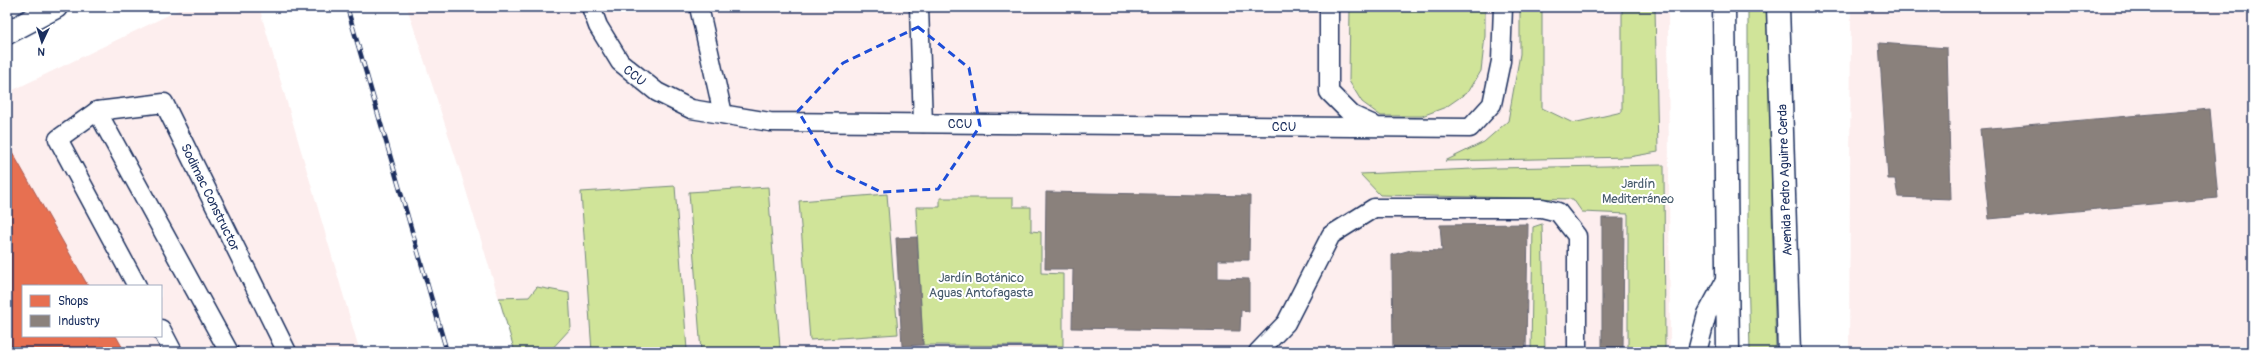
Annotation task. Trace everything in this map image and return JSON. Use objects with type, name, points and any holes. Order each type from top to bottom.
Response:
[{"type":"main road","points":[[7,33],[56,7]]},
{"type":"main road","points":[[1724,7],[1728,352]]},
{"type":"main road","name":"Avenida Pedro Aguirre Cerda","points":[[1778,7],[1789,352]]},
{"type":"lane","name":"CCU","points":[[591,7],[598,26],[620,62],[657,92],[691,109],[770,122],[1470,128],[1492,104],[1501,60],[1503,7]]},
{"type":"lane","points":[[699,7],[723,114]]},
{"type":"lane","points":[[919,7],[923,123]]},
{"type":"lane","name":"CCU","points":[[1329,7],[1330,92],[1352,115],[1379,127]]},
{"type":"lane","name":"Sodimac Constructor","points":[[136,285],[58,140],[97,111],[164,103],[287,352]]},
{"type":"lane","points":[[97,111],[229,352]]},
{"type":"lane","points":[[1258,352],[1286,323],[1331,235],[1374,208],[1542,208],[1558,212],[1577,236],[1577,352]]},
{"type":"lane","points":[[1697,352],[1707,314],[1727,277]]},
{"type":"lane","points":[[162,331],[173,352]]},
{"type":"highlighted area","points":[[918,27],[969,68],[980,126],[938,189],[881,192],[833,169],[798,111],[843,63]]},
{"type":"shaded area","points":[[185,7],[259,7],[360,352],[7,352],[7,93]]},
{"type":"shaded area","points":[[407,7],[1668,7],[1670,352],[515,352],[461,174]]},
{"type":"shaded area","points":[[1851,7],[2253,7],[2253,352],[1849,352]]},
{"type":"green space","points":[[1350,7],[1485,7],[1485,36],[1481,71],[1469,91],[1446,107],[1422,116],[1381,116],[1362,102],[1349,81]]},
{"type":"green space","points":[[1520,7],[1542,7],[1542,108],[1573,123],[1622,112],[1622,7],[1655,7],[1658,152],[1629,157],[1445,161],[1484,142],[1508,121],[1520,54]]},
{"type":"green space","points":[[1748,7],[1771,7],[1772,214],[1776,352],[1750,352],[1748,266]]},
{"type":"green space","name":"Jardín Mediterráneo","points":[[1664,165],[1665,352],[1628,352],[1628,214],[1582,212],[1573,199],[1380,195],[1360,174],[1495,168]]},
{"type":"green space","points":[[675,186],[687,350],[592,352],[581,192]]},
{"type":"green space","points":[[768,187],[780,348],[701,352],[689,192]]},
{"type":"green space","points":[[887,194],[898,334],[810,340],[799,201]]},
{"type":"green space","name":"Jardín Botánico Aguas Antofagasta","points":[[940,198],[1013,198],[1013,207],[1031,207],[1031,231],[1041,232],[1041,273],[1063,274],[1063,346],[923,345],[916,207],[940,207]]},
{"type":"green space","points":[[1542,224],[1545,352],[1531,352],[1533,227]]},
{"type":"green space","points":[[537,287],[569,293],[571,328],[549,352],[515,352],[499,298],[529,297]]},
{"type":"building: Shops","points":[[7,143],[87,285],[22,285],[22,337],[117,337],[125,352],[11,352],[7,345]]},
{"type":"building: Industry","points":[[1879,43],[1947,48],[1951,199],[1898,197],[1895,179],[1888,179]]},
{"type":"building: Industry","points":[[2210,109],[2218,198],[1989,219],[1980,129]]},
{"type":"building: Industry","points":[[1046,192],[1250,196],[1249,260],[1218,260],[1218,278],[1249,279],[1249,311],[1241,310],[1240,331],[1072,328],[1073,269],[1045,269]]},
{"type":"building: Industry","points":[[1602,218],[1624,218],[1623,352],[1602,352]]},
{"type":"building: Industry","points":[[1528,224],[1526,352],[1393,352],[1392,255],[1411,250],[1442,251],[1440,225]]},
{"type":"building: Industry","points":[[917,237],[923,345],[902,346],[896,238]]},
{"type":"railway","points":[[347,7],[447,352]]}]
